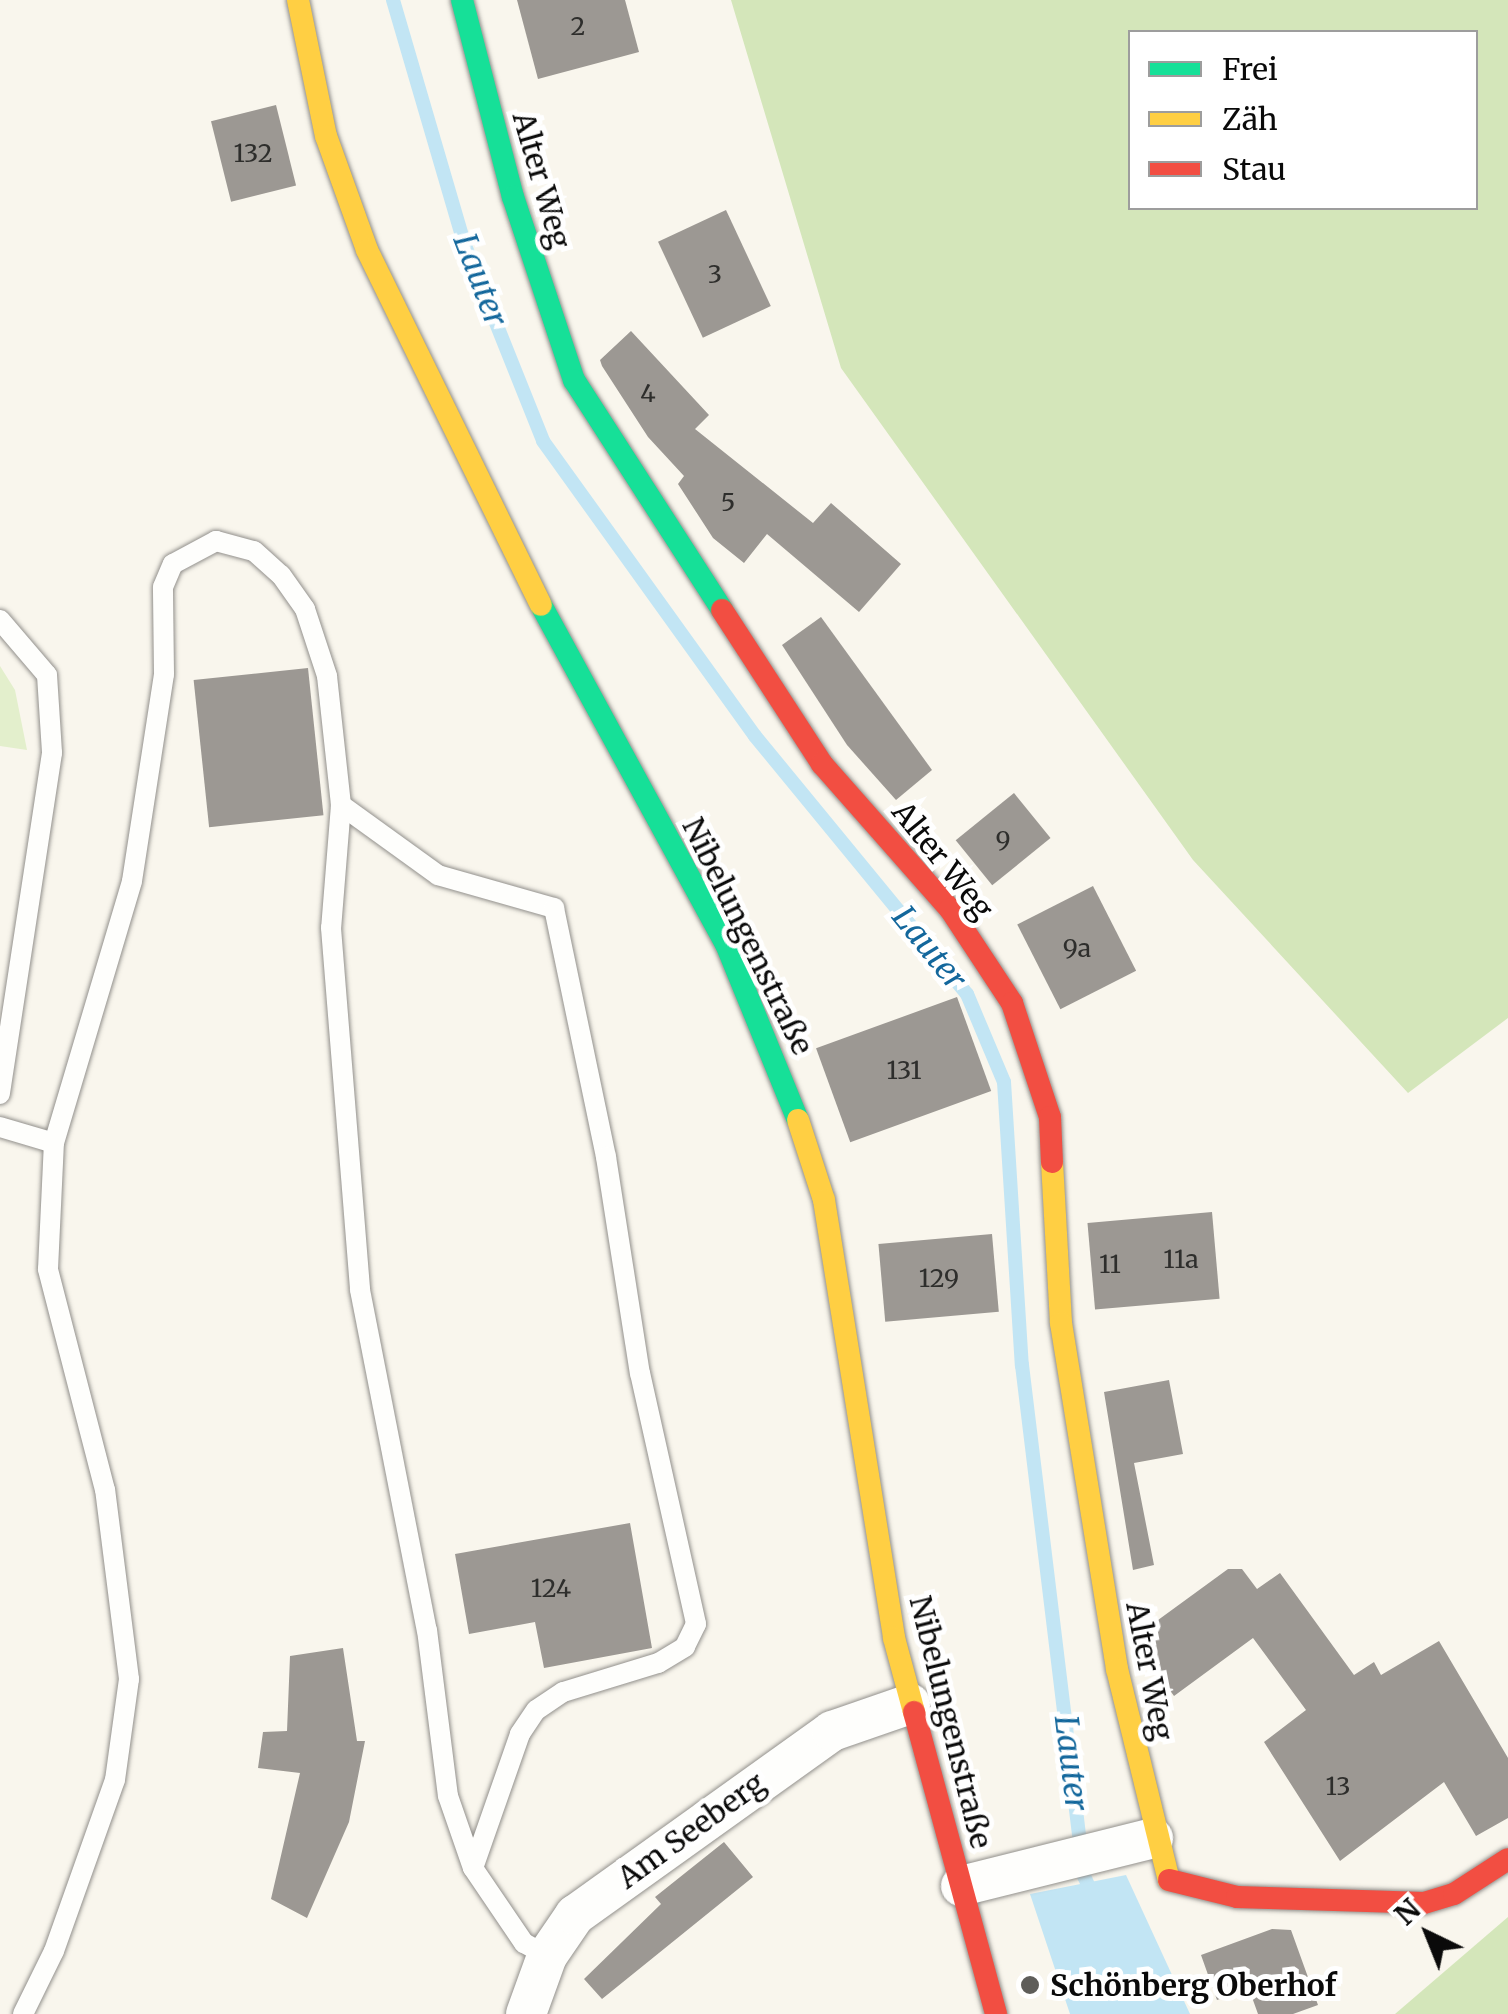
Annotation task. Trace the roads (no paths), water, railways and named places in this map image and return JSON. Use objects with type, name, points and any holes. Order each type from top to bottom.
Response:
[{"type":"street","name":"Nibelungenstraße","points":[[298,0],[326,136],[366,250],[551,625],[726,944],[790,1090],[824,1200],[910,1704],[996,2014]]},
{"type":"street","name":"Alter Weg","points":[[462,0],[513,197],[574,380],[822,764],[950,909],[1012,1003],[1050,1117],[1061,1324],[1144,1841],[1164,1879],[1274,1899],[1424,1904],[1454,1894],[1508,1859]]},
{"type":"street","name":"Am Seeberg","points":[[526,2014],[548,1956],[575,1915],[832,1732],[910,1704]]},
{"type":"street","points":[[962,1886],[1144,1841]]},
{"type":"lane","points":[[23,2014],[54,1951],[115,1780],[129,1678],[105,1490],[48,1269],[54,1143],[132,882],[164,674],[163,587],[186,552],[216,541],[242,546],[270,562],[299,600],[326,676],[341,805],[331,928],[360,1290],[427,1630],[448,1796],[473,1868],[524,1943],[548,1956]]},
{"type":"lane","points":[[0,620],[46,675],[52,753],[0,1094]]},
{"type":"lane","points":[[341,805],[438,875],[554,908],[606,1157],[640,1374],[696,1624],[685,1648],[658,1663],[563,1692],[536,1710],[520,1734],[473,1868]]},
{"type":"lane","points":[[0,1126],[54,1143]]},
{"type":"water","points":[[1126,1875],[1190,2014],[1070,2014],[1030,1894]]},
{"type":"waterway","name":"Lauter","points":[[393,0],[464,243],[543,441],[755,736],[967,994],[1004,1082],[1022,1365],[1084,1876],[1093,1896]]},
{"type":"place","name":"Schönberg Oberhof","points":[[1030,1985]]}]
